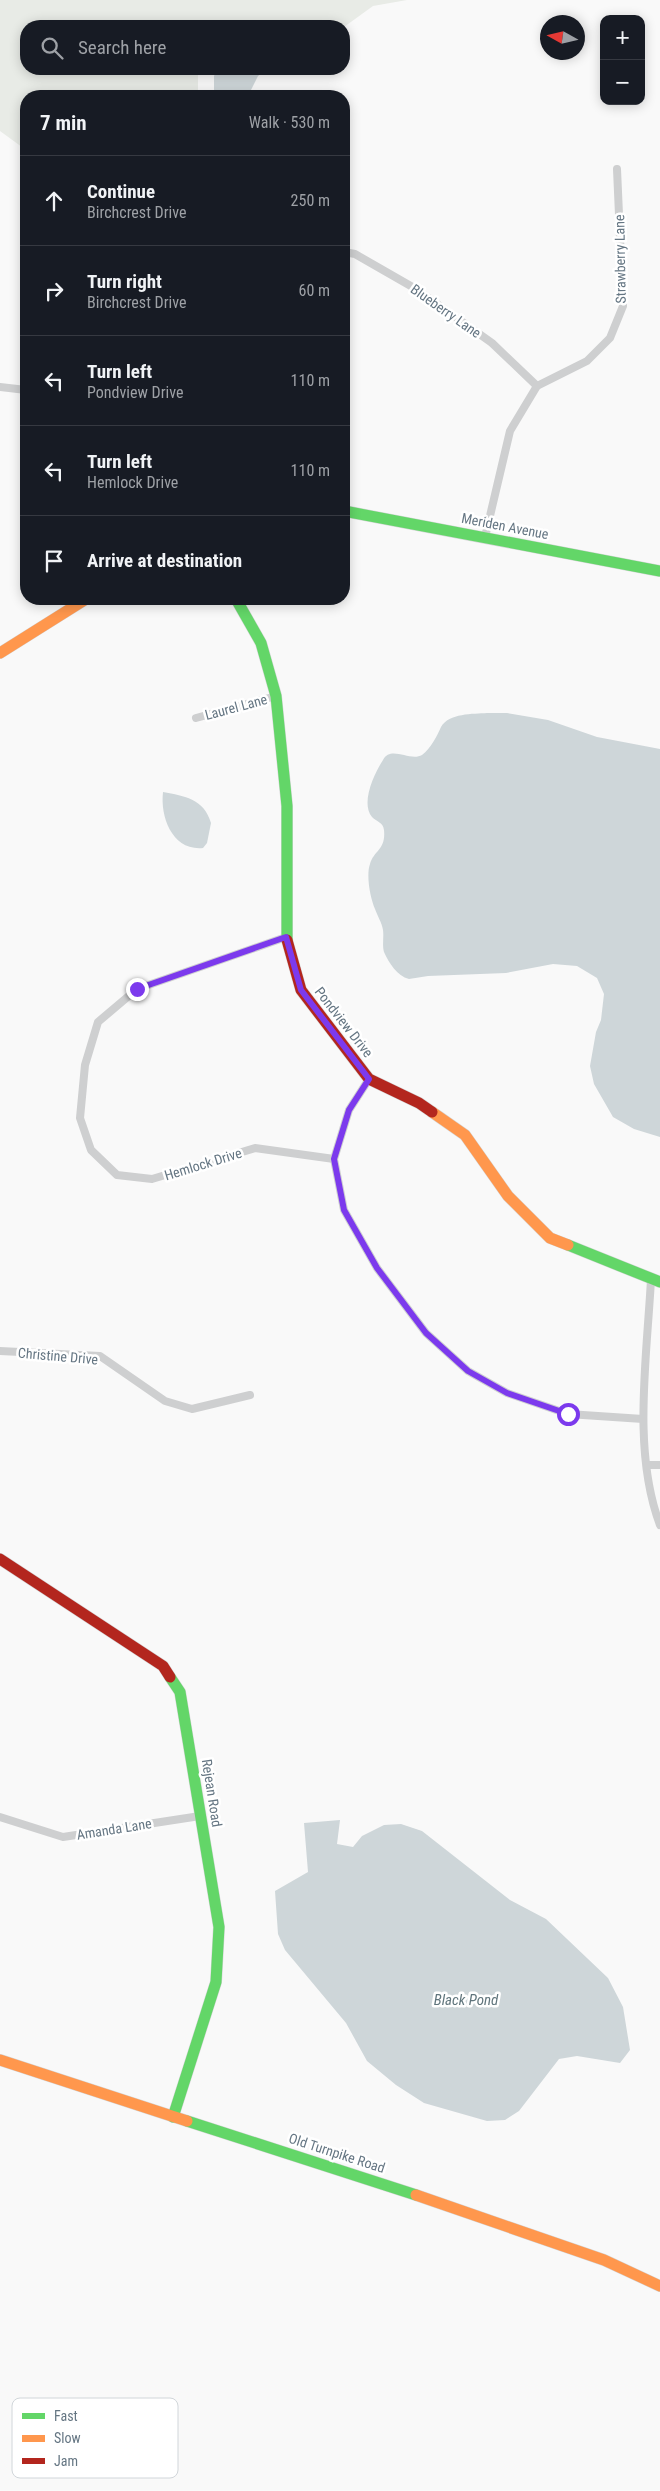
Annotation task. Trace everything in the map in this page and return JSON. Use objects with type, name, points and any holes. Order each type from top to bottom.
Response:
[{"type":"street","name":"Strawberry Lane","points":[[537,386],[587,361],[610,338],[623,306],[617,169]]},
{"type":"street","name":"Blueberry Lane","points":[[350,253],[355,254],[416,290],[492,343],[537,386]]},
{"type":"street","points":[[485,537],[510,430],[537,386]]},
{"type":"street","points":[[0,387],[20,389]]},
{"type":"street","name":"Meriden Avenue","points":[[350,512],[660,571]]},
{"type":"street","points":[[0,653],[76,605]]},
{"type":"street","name":"Pondview Drive","points":[[240,605],[262,643],[276,696],[287,806],[286,937],[301,990],[369,1079],[419,1103],[466,1135],[508,1196],[550,1238],[655,1281]]},
{"type":"street","name":"Laurel Lane","points":[[196,718],[276,696]]},
{"type":"street","name":"Hemlock Drive","points":[[286,937],[137,989],[98,1022],[85,1065],[80,1118],[91,1150],[117,1175],[152,1179],[255,1148],[334,1159]]},
{"type":"street","points":[[369,1079],[349,1110],[334,1159],[344,1210],[377,1268],[426,1333],[468,1371],[507,1393],[553,1410],[593,1417],[643,1419]]},
{"type":"street","points":[[655,1281],[643,1419],[653,1508],[660,1525]]},
{"type":"street","name":"Christine Drive","points":[[0,1351],[100,1356],[165,1401],[192,1410],[250,1395]]},
{"type":"street","points":[[647,1466],[660,1465]]},
{"type":"street","name":"Rejean Road","points":[[0,1559],[163,1666],[180,1692],[219,1927],[216,1982],[173,2117]]},
{"type":"street","name":"Amanda Lane","points":[[0,1817],[63,1837],[200,1816]]},
{"type":"street","name":"Old Turnpike Road","points":[[0,2060],[454,2207],[604,2260],[660,2286]]},
{"type":"shaded area","points":[[0,0],[407,0],[373,6],[350,23],[350,20],[20,20],[20,75],[198,75],[198,90],[20,90],[20,146],[0,131]]},
{"type":"water","points":[[259,75],[251,90],[214,90],[214,76]]},
{"type":"water","points":[[507,713],[548,720],[597,737],[660,749],[660,1137],[634,1129],[613,1117],[594,1084],[590,1066],[596,1032],[601,1020],[604,994],[597,978],[577,966],[553,964],[506,973],[428,976],[409,979],[397,972],[384,952],[382,927],[373,904],[369,880],[370,864],[382,846],[384,837],[382,825],[372,817],[369,811],[368,796],[373,780],[386,756],[396,754],[417,757],[422,755],[436,738],[445,722],[462,715]]},
{"type":"water","points":[[163,792],[186,797],[204,809],[211,823],[207,843],[203,848],[193,848],[184,844],[171,831],[166,822]]},
{"type":"water","name":"Black Pond","points":[[340,1820],[337,1844],[353,1847],[362,1836],[384,1825],[401,1824],[422,1831],[510,1900],[546,1919],[608,1978],[623,2007],[630,2050],[620,2063],[577,2056],[559,2059],[519,2111],[505,2120],[487,2121],[424,2103],[396,2085],[367,2061],[346,2023],[285,1950],[278,1934],[275,1891],[308,1872],[304,1823]]},
{"type":"traffic: fast","points":[[350,512],[660,571]]},
{"type":"traffic: fast","points":[[239,605],[261,643],[276,696],[287,806],[287,940]]},
{"type":"traffic: fast","points":[[568,1245],[660,1282]]},
{"type":"traffic: fast","points":[[170,1677],[180,1692],[219,1927],[216,1982],[173,2117]]},
{"type":"traffic: fast","points":[[187,2121],[416,2195]]},
{"type":"traffic: slow","points":[[0,653],[76,605]]},
{"type":"traffic: slow","points":[[432,1112],[465,1135],[508,1196],[550,1238],[568,1245]]},
{"type":"traffic: slow","points":[[0,2060],[187,2121]]},
{"type":"traffic: slow","points":[[416,2195],[604,2260],[660,2286]]},
{"type":"traffic: jam","points":[[287,940],[301,990],[369,1079],[419,1103],[432,1112]]},
{"type":"traffic: jam","points":[[0,1559],[163,1666],[170,1677]]},
{"type":"route","points":[[137,989],[286,937],[301,990],[369,1079],[349,1110],[334,1159],[344,1210],[377,1268],[426,1333],[468,1371],[507,1393],[568,1414]]}]
